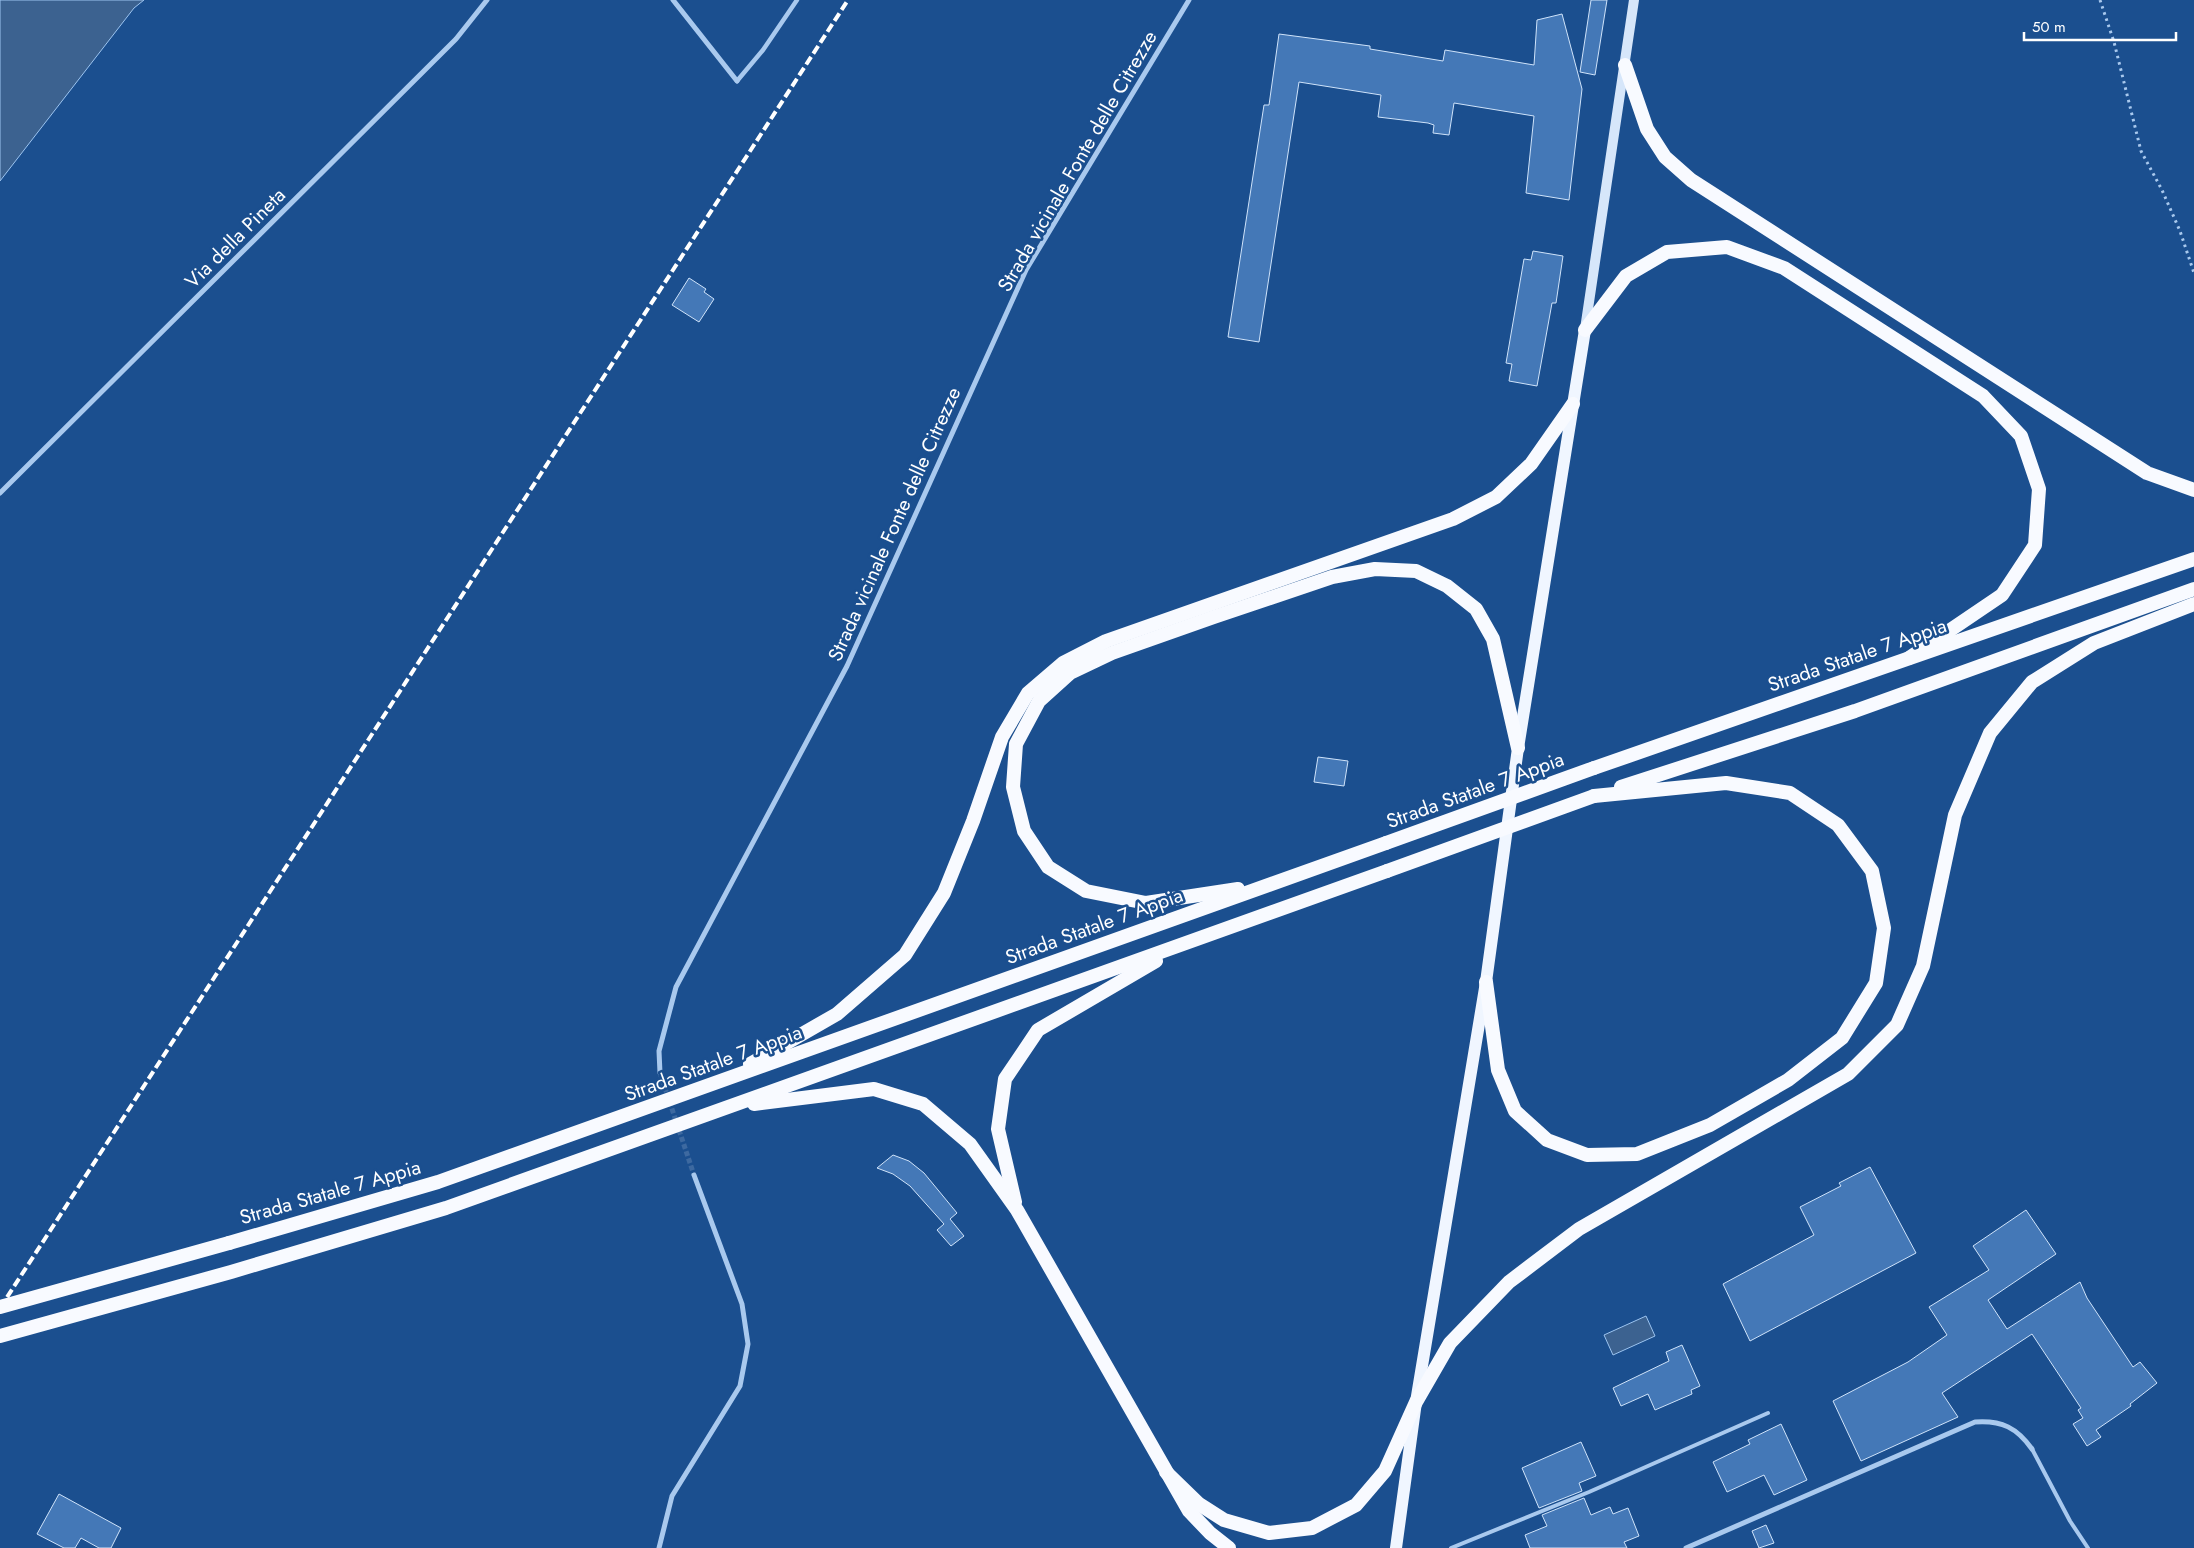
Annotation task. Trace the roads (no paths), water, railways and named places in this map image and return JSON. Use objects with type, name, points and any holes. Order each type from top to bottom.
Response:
[{"type":"highway","points":[[1625,65],[1647,129],[1665,157],[1691,180],[2147,473],[2194,490]]},
{"type":"highway","points":[[1585,330],[1626,276],[1667,252],[1727,247],[1784,268],[1983,396],[2021,436],[2039,489],[2034,546],[2002,595],[1909,658]]},
{"type":"highway","points":[[719,1082],[837,1014],[905,954],[944,893],[973,820],[1002,737],[1028,693],[1063,663],[1106,641],[1453,520],[1496,497],[1532,464],[1573,404]]},
{"type":"highway","name":"Strada Statale 7 Appia","points":[[0,1307],[438,1182],[1594,768],[2194,559]]},
{"type":"highway","points":[[1268,885],[1146,903],[1086,891],[1048,867],[1024,831],[1013,787],[1016,744],[1039,701],[1070,673],[1112,653],[1232,611],[1332,577],[1375,569],[1416,571],[1447,586],[1476,608],[1493,640],[1518,748]]},
{"type":"highway","points":[[0,1336],[231,1272],[446,1208],[1594,796],[1855,711],[2194,589]]},
{"type":"highway","points":[[1166,1472],[1199,1504],[1224,1520],[1269,1533],[1312,1528],[1356,1504],[1385,1471],[1416,1402],[1450,1343],[1509,1282],[1579,1229],[1848,1074],[1897,1025],[1923,966],[1955,815],[1990,733],[2032,682],[2094,643],[2194,604]]},
{"type":"highway","points":[[1486,982],[1498,1070],[1515,1111],[1547,1140],[1587,1155],[1637,1154],[1710,1125],[1788,1080],[1842,1038],[1876,983],[1884,928],[1872,871],[1838,825],[1790,793],[1726,783],[1594,796]]},
{"type":"highway","points":[[1017,1210],[998,1129],[1005,1078],[1038,1030],[1186,944]]},
{"type":"highway","points":[[729,1108],[874,1089],[923,1104],[970,1144],[1017,1210],[1189,1511],[1210,1533],[1230,1548]]},
{"type":"main road","points":[[1396,1548],[1416,1402],[1486,982],[1518,748],[1585,330],[1634,0]]},
{"type":"street","name":"Via della Pineta","points":[[0,493],[456,40],[487,0]]},
{"type":"street","points":[[673,0],[738,81],[763,50],[797,0]]},
{"type":"street","name":"Strada vicinale Fonte delle Citrezze","points":[[660,1073],[659,1051],[676,987],[847,666],[1026,270],[1189,0]]},
{"type":"street","points":[[659,1548],[672,1496],[740,1386],[748,1344],[742,1304],[694,1175]]},
{"type":"street","points":[[1686,1548],[1975,1422],[1992,1421],[2009,1426],[2022,1436],[2032,1450]]},
{"type":"lane","points":[[1451,1548],[1589,1492],[1768,1412]]},
{"type":"lane","points":[[2032,1450],[2070,1521],[2088,1548]]},
{"type":"water","points":[[0,0],[144,0],[134,8],[0,181]]},
{"type":"water","points":[[1646,1316],[1655,1336],[1613,1355],[1604,1335]]},
{"type":"tunnel","points":[[660,1073],[694,1175]]},
{"type":"railway","points":[[0,1308],[848,0]]}]
